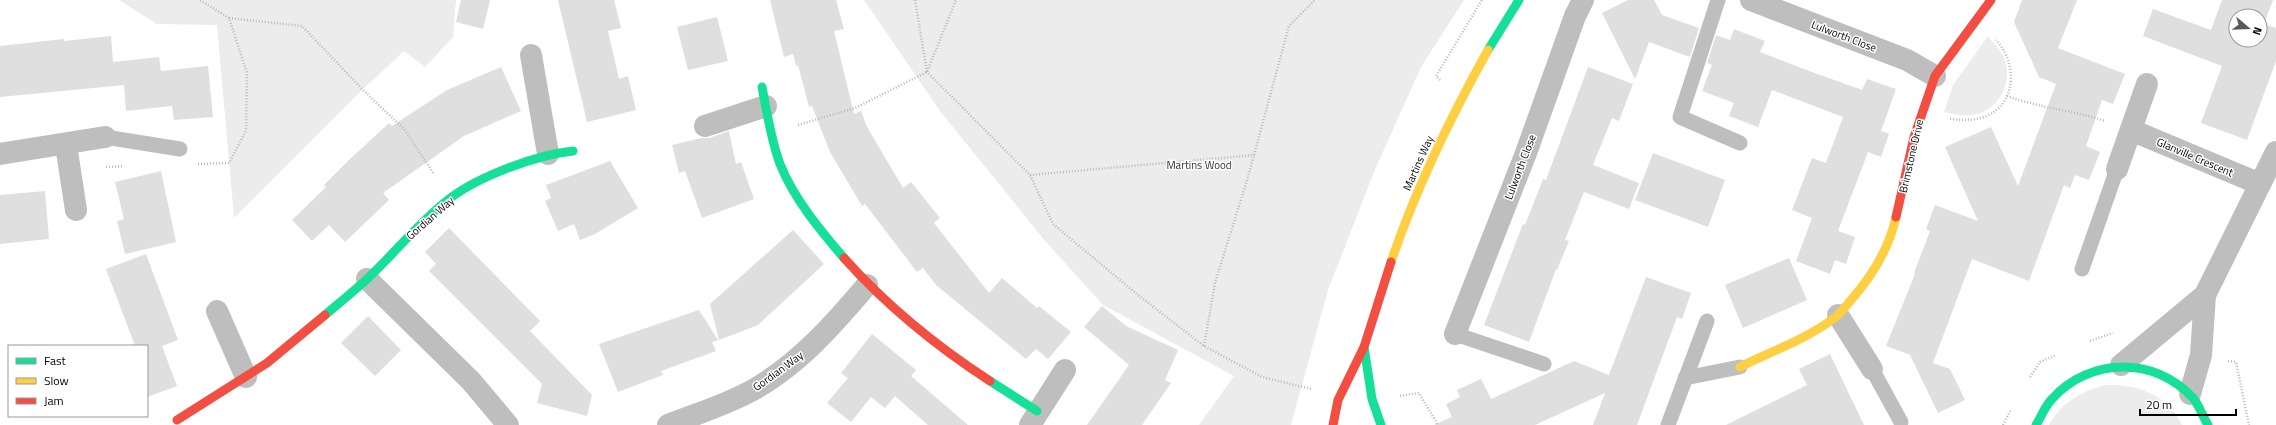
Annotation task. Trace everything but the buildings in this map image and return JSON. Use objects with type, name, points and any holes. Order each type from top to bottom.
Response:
[{"type":"street","name":"Martins Way","points":[[1333,425],[1338,400],[1364,348],[1395,254],[1418,191],[1436,150],[1463,96],[1518,0]]},
{"type":"street","name":"Lulworth Close","points":[[1455,334],[1526,153],[1575,16],[1583,0]]},
{"type":"street","name":"Lulworth Close","points":[[1751,0],[1888,52],[1935,76]]},
{"type":"street","name":"Brimstone Drive","points":[[1740,367],[1810,333],[1838,315],[1864,285],[1879,263],[1892,235],[1922,110],[1935,76],[1991,0]]},
{"type":"street","points":[[531,55],[548,154]]},
{"type":"street","points":[[2117,169],[2147,84]]},
{"type":"street","points":[[705,126],[764,97],[770,134],[785,175],[805,208],[830,243],[867,285],[917,330],[1034,418],[1065,370]]},
{"type":"street","name":"Glanville Crescent","points":[[2131,130],[2260,184]]},
{"type":"street","points":[[0,154],[66,145],[105,137]]},
{"type":"street","points":[[66,145],[76,210]]},
{"type":"street","name":"Gordian Way","points":[[177,422],[267,363],[367,279],[415,229],[450,198],[481,180],[548,154],[573,150]]},
{"type":"street","points":[[2190,394],[2201,355],[2205,295],[2276,152]]},
{"type":"street","points":[[367,279],[471,381],[508,425]]},
{"type":"street","name":"Gordian Way","points":[[668,425],[753,390],[790,365],[824,335],[867,285]]},
{"type":"street","points":[[2121,365],[2205,295]]},
{"type":"street","points":[[217,311],[246,377]]},
{"type":"street","points":[[1838,315],[1872,369]]},
{"type":"street","name":"Martins Way","points":[[1364,348],[1372,399],[1381,425]]},
{"type":"street","points":[[2036,425],[2041,412],[2062,387],[2090,371],[2121,365],[2146,368],[2170,378],[2190,394],[2205,416],[2208,425]]},
{"type":"lane","points":[[1718,0],[1680,117],[1740,143]]},
{"type":"lane","points":[[105,137],[180,149]]},
{"type":"lane","points":[[2082,270],[2117,169]]},
{"type":"lane","points":[[1668,425],[1707,321]]},
{"type":"lane","points":[[1455,334],[1544,364]]},
{"type":"lane","points":[[1685,378],[1740,367]]},
{"type":"lane","points":[[1872,369],[1901,422]]},
{"type":"path","points":[[200,0],[229,18],[302,26],[363,90],[404,129],[450,198]]},
{"type":"path","points":[[915,0],[928,72],[1030,175],[1053,224],[1138,295],[1204,346],[1262,377],[1315,390]]},
{"type":"path","points":[[770,134],[855,108],[928,72],[956,0]]},
{"type":"path","points":[[1204,346],[1215,282],[1254,155],[1289,26],[1315,0]]},
{"type":"path","points":[[229,18],[247,73],[246,131],[229,163]]},
{"type":"path","points":[[1922,110],[1948,119],[1972,120],[1985,117],[1995,111],[2007,96],[2011,77],[2008,57],[2001,46],[1974,22]]},
{"type":"path","points":[[2007,96],[2040,106],[2083,114],[2131,130]]},
{"type":"path","points":[[1030,175],[1254,155]]},
{"type":"green space","points":[[119,0],[456,0],[453,37],[425,67],[404,51],[359,93],[234,218],[217,25],[157,24]]},
{"type":"green space","name":"Martins Wood","points":[[864,0],[1464,0],[1421,67],[1374,172],[1328,290],[1291,425],[1199,425],[1234,376],[1103,305],[1046,242],[940,111]]},
{"type":"green space","points":[[1988,36],[2002,53],[2006,65],[2006,85],[2002,94],[1997,102],[1981,113],[1964,115],[1944,112],[1953,85]]},
{"type":"green space","points":[[2105,385],[2128,386],[2150,393],[2159,398],[2176,414],[2182,425],[2049,425],[2060,410],[2072,399]]},
{"type":"traffic: fast","points":[[1488,50],[1519,0]]},
{"type":"traffic: fast","points":[[762,87],[774,146],[786,177],[808,214],[844,258]]},
{"type":"traffic: fast","points":[[325,315],[367,279],[427,218],[461,190],[476,182],[525,162],[558,153],[573,151]]},
{"type":"traffic: fast","points":[[1364,347],[1372,399],[1381,425]]},
{"type":"traffic: fast","points":[[2036,425],[2045,408],[2067,385],[2085,375],[2103,369],[2122,367],[2142,369],[2160,375],[2178,384],[2193,398],[2208,425]]},
{"type":"traffic: fast","points":[[990,381],[1037,411]]},
{"type":"traffic: slow","points":[[1391,262],[1411,207],[1447,127],[1488,50]]},
{"type":"traffic: slow","points":[[1740,367],[1802,338],[1837,316],[1859,291],[1879,261],[1889,240],[1896,217]]},
{"type":"traffic: jam","points":[[1896,217],[1914,137],[1935,76],[1991,0]]},
{"type":"traffic: jam","points":[[844,258],[860,276],[895,309],[950,354],[990,381]]},
{"type":"traffic: jam","points":[[1333,425],[1338,400],[1364,347],[1391,262]]},
{"type":"traffic: jam","points":[[177,420],[267,363],[325,315]]}]
